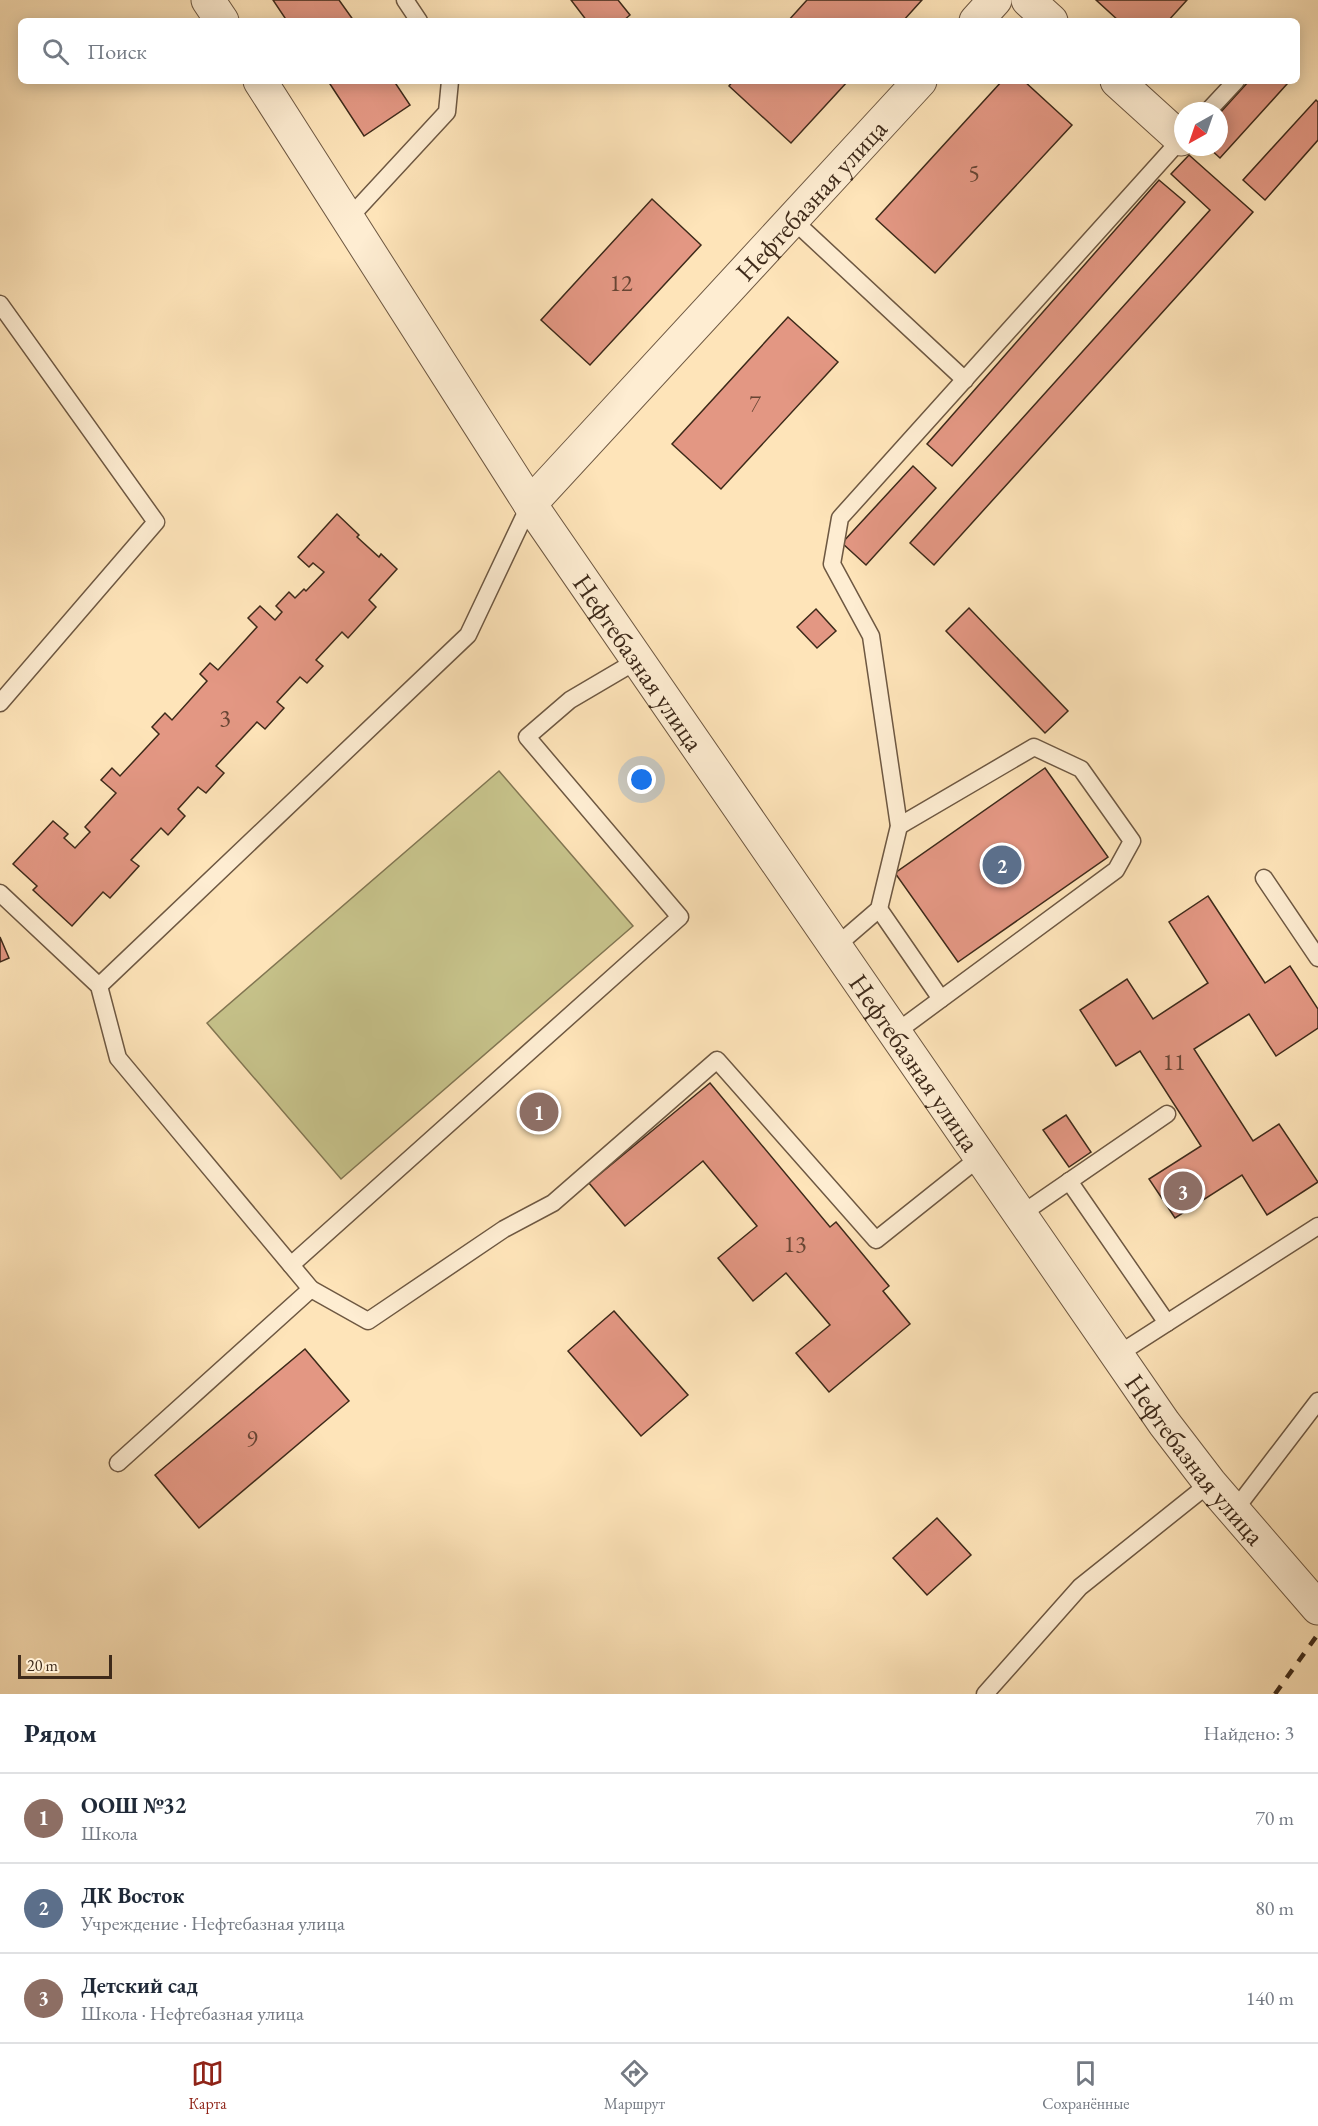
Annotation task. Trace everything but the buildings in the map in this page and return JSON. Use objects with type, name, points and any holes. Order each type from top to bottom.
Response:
[{"type":"street","points":[[208,0],[220,18]]},
{"type":"street","points":[[979,18],[995,0]]},
{"type":"street","points":[[1028,0],[1048,18]]},
{"type":"street","name":"Нефтебазная улица","points":[[262,84],[530,504],[1164,1423],[1210,1483],[1318,1608]]},
{"type":"street","name":"Нефтебазная улица","points":[[530,504],[917,84]]},
{"type":"street","points":[[1120,84],[1174,131]]},
{"type":"lane","points":[[405,0],[417,18]]},
{"type":"lane","points":[[348,219],[447,112],[450,84]]},
{"type":"lane","points":[[1216,102],[1233,84]]},
{"type":"lane","points":[[835,947],[879,909],[899,826],[871,636],[832,564],[840,518],[1174,147]]},
{"type":"lane","points":[[793,220],[965,380]]},
{"type":"lane","points":[[0,304],[156,522],[0,703]]},
{"type":"lane","points":[[99,986],[468,635],[530,504]]},
{"type":"lane","points":[[291,1265],[680,917],[526,737],[570,700],[638,660]]},
{"type":"lane","points":[[895,1033],[1116,870],[1131,841],[1081,769],[1034,747],[899,826]]},
{"type":"lane","points":[[1264,878],[1318,958]]},
{"type":"lane","points":[[0,893],[99,986],[118,1058],[311,1289],[368,1321],[504,1229],[554,1203],[717,1060],[876,1240],[980,1157]]},
{"type":"lane","points":[[879,909],[941,999]]},
{"type":"lane","points":[[1020,1215],[1167,1114]]},
{"type":"lane","points":[[1069,1181],[1167,1323]]},
{"type":"lane","points":[[1118,1355],[1318,1226]]},
{"type":"lane","points":[[118,1463],[311,1289]]},
{"type":"lane","points":[[1234,1511],[1318,1401]]},
{"type":"lane","points":[[985,1694],[1080,1587],[1210,1483]]},
{"type":"shaded area","points":[[499,771],[633,926],[341,1179],[207,1023]]},
{"type":"railway","points":[[1275,1694],[1318,1634]]},
{"type":"place","name":"ДК Восток","points":[[1002,865]]},
{"type":"place","name":"ООШ №32","points":[[539,1112]]},
{"type":"place","name":"Детский сад","points":[[1183,1191]]}]
